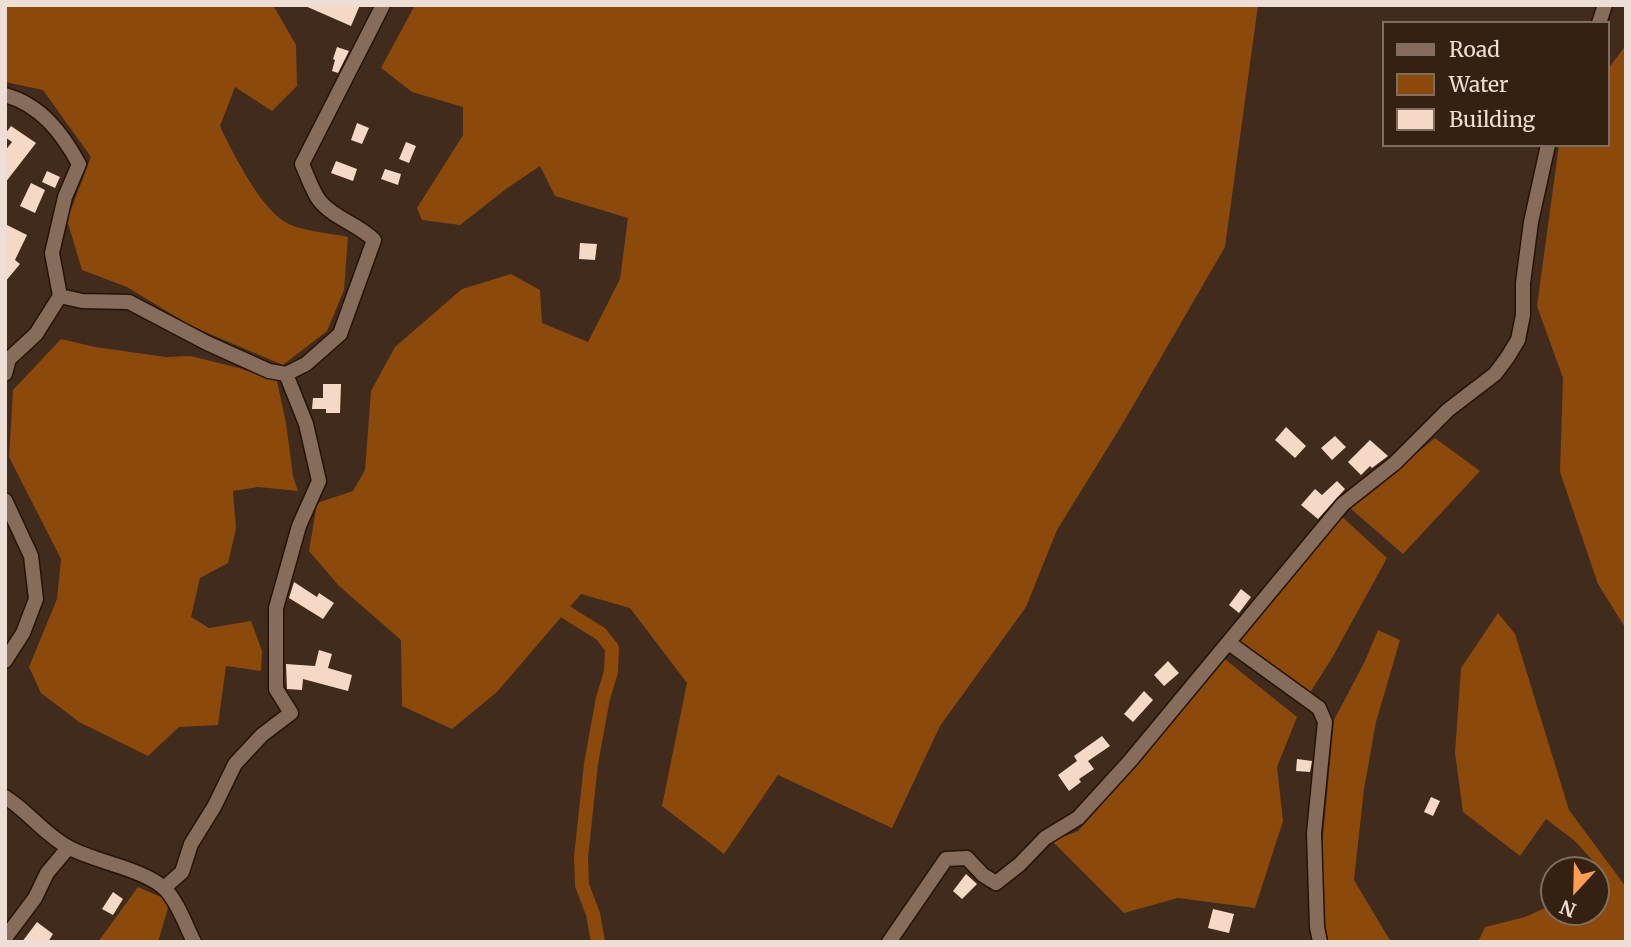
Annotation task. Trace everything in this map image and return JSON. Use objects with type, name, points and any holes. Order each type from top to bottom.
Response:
[{"type":"street","points":[[60,296],[82,301],[129,302],[207,343],[269,371],[286,374],[306,364],[340,334],[374,240],[364,230],[336,215],[319,200],[302,164],[383,5]]},
{"type":"street","points":[[5,95],[23,101],[62,135],[79,164],[65,197],[52,253],[60,296],[36,334],[9,359],[5,374]]},
{"type":"street","points":[[889,942],[946,859],[967,858],[983,875],[996,883],[1020,864],[1045,838],[1078,818],[1130,761],[1343,504],[1395,463],[1470,391],[1495,374],[1518,340],[1523,315],[1523,283],[1531,222],[1548,147]]},
{"type":"street","points":[[164,888],[182,873],[191,844],[214,807],[235,764],[262,735],[291,713],[276,689],[276,608],[299,526],[319,481],[306,424],[286,374]]},
{"type":"street","points":[[5,500],[31,556],[36,599],[23,633],[5,661]]},
{"type":"street","points":[[1229,643],[1319,708],[1325,722],[1320,751],[1314,833],[1317,927],[1320,942]]},
{"type":"street","points":[[5,797],[16,803],[68,848],[146,878],[164,888],[194,942]]},
{"type":"street","points":[[5,938],[36,898],[47,873],[68,848]]},
{"type":"water","points":[[5,5],[273,5],[296,45],[297,86],[272,111],[235,87],[220,126],[258,195],[279,217],[303,229],[348,237],[344,290],[327,331],[283,365],[191,326],[127,287],[82,270],[67,220],[91,157],[43,90],[5,82]]},
{"type":"water","points":[[415,5],[1258,5],[1225,247],[1123,423],[1057,530],[1026,607],[940,726],[892,828],[778,775],[724,854],[662,806],[687,683],[630,608],[581,594],[497,692],[452,729],[402,706],[401,640],[339,586],[309,551],[317,503],[353,491],[365,470],[371,391],[395,347],[462,289],[511,274],[540,290],[542,323],[588,342],[620,279],[628,218],[555,196],[540,166],[460,225],[422,220],[417,208],[463,135],[463,107],[412,92],[381,68]]},
{"type":"water","points":[[1626,45],[1626,629],[1598,584],[1560,472],[1563,378],[1537,306],[1559,147],[1610,147],[1610,66]]},
{"type":"water","points":[[61,339],[95,347],[166,357],[191,356],[277,381],[286,423],[293,476],[298,491],[258,487],[233,491],[236,529],[228,563],[200,578],[191,617],[209,628],[251,621],[262,651],[261,671],[226,666],[218,725],[179,727],[148,756],[79,722],[41,693],[29,667],[57,599],[61,559],[9,457],[13,390]]},
{"type":"water","points":[[1435,438],[1480,471],[1403,554],[1350,508]]},
{"type":"water","points":[[1338,513],[1387,558],[1308,696],[1234,642]]},
{"type":"water","points":[[1498,613],[1515,634],[1569,810],[1603,856],[1588,856],[1575,841],[1546,819],[1520,856],[1463,812],[1455,753],[1461,668]]},
{"type":"water","points":[[1378,630],[1400,640],[1376,722],[1364,789],[1354,880],[1391,942],[1327,942],[1320,868],[1334,720]]},
{"type":"water","points":[[1221,656],[1297,717],[1277,767],[1283,821],[1255,908],[1178,898],[1124,913],[1052,841],[1078,831],[1148,752]]},
{"type":"water","points":[[1610,865],[1626,887],[1626,942],[1478,942],[1485,927],[1540,910],[1540,926],[1610,926]]},
{"type":"water","points":[[138,887],[170,901],[158,942],[98,942]]},
{"type":"building","points":[[303,5],[360,5],[351,26]]},
{"type":"building","points":[[337,47],[349,51],[338,73],[332,71]]},
{"type":"building","points":[[357,123],[369,128],[362,144],[351,140]]},
{"type":"building","points":[[11,126],[36,143],[5,183],[5,151],[12,142],[5,134]]},
{"type":"building","points":[[406,142],[416,146],[409,163],[399,159]]},
{"type":"building","points":[[336,161],[357,169],[353,181],[331,173]]},
{"type":"building","points":[[385,169],[401,174],[398,185],[381,179]]},
{"type":"building","points":[[47,171],[60,177],[55,188],[42,182]]},
{"type":"building","points":[[31,183],[45,190],[35,213],[20,206]]},
{"type":"building","points":[[5,224],[27,235],[15,260],[20,264],[5,282]]},
{"type":"building","points":[[580,243],[597,244],[595,260],[579,259]]},
{"type":"building","points":[[323,384],[341,384],[340,413],[312,409],[313,398],[323,398]]},
{"type":"building","points":[[1286,427],[1306,446],[1295,458],[1275,440]]},
{"type":"building","points":[[1335,436],[1346,447],[1332,460],[1321,448]]},
{"type":"building","points":[[1370,440],[1388,456],[1372,468],[1370,466],[1361,475],[1348,462]]},
{"type":"building","points":[[1337,481],[1345,489],[1318,519],[1301,505],[1315,489],[1322,495]]},
{"type":"building","points":[[294,582],[317,597],[319,593],[334,603],[323,619],[289,598]]},
{"type":"building","points":[[1241,589],[1251,597],[1239,613],[1229,605]]},
{"type":"building","points":[[319,650],[332,654],[328,668],[352,675],[348,691],[303,679],[302,690],[287,689],[286,664],[315,666]]},
{"type":"building","points":[[1168,661],[1179,673],[1164,686],[1154,675]]},
{"type":"building","points":[[1144,691],[1153,700],[1133,722],[1124,714]]},
{"type":"building","points":[[1102,736],[1110,746],[1088,761],[1094,769],[1079,779],[1081,782],[1069,791],[1058,775],[1077,761],[1074,756]]},
{"type":"building","points":[[1297,759],[1312,761],[1310,772],[1296,771]]},
{"type":"building","points":[[1431,797],[1440,801],[1433,816],[1424,812]]},
{"type":"building","points":[[966,874],[977,884],[962,899],[953,891]]},
{"type":"building","points":[[113,892],[123,899],[113,915],[102,909]]},
{"type":"building","points":[[1213,909],[1234,914],[1229,933],[1208,928]]},
{"type":"building","points":[[37,922],[53,934],[48,942],[22,942]]},
{"type":"waterway","points":[[548,610],[561,609],[601,634],[612,648],[611,672],[603,698],[591,764],[581,857],[582,885],[593,914],[598,942]]}]
